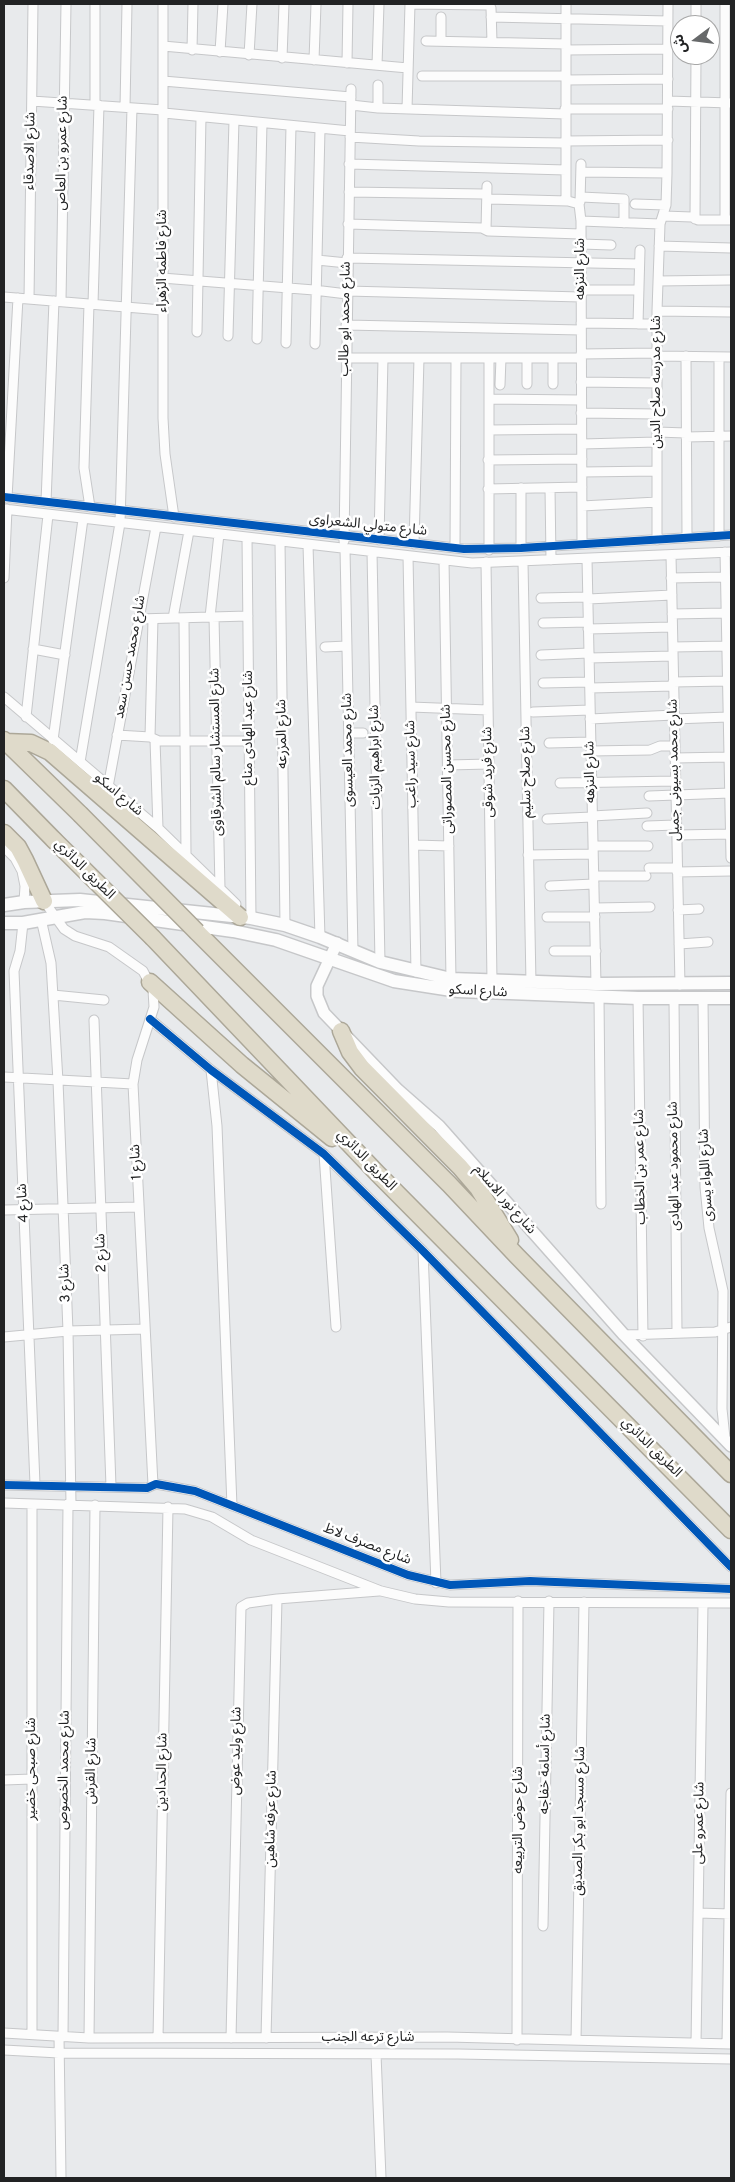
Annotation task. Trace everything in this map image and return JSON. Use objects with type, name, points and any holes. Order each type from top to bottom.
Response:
[{"type":"highway","points":[[4,741],[80,814],[450,1184],[517,1256],[731,1474]]},
{"type":"highway","points":[[4,741],[31,743],[50,752],[241,922]]},
{"type":"highway","name":"الطريق الدائري","points":[[4,789],[153,938],[377,1173],[731,1530]]},
{"type":"highway","points":[[4,833],[18,847],[44,901]]},
{"type":"highway","points":[[150,982],[242,1065],[377,1173]]},
{"type":"highway","points":[[341,1031],[350,1052],[362,1068],[460,1167],[478,1188],[500,1221],[517,1256]]},
{"type":"main road","points":[[4,905],[24,902],[80,900],[241,922]]},
{"type":"main road","points":[[4,924],[23,923],[85,912],[241,922]]},
{"type":"main road","name":"شارع اسكو","points":[[241,922],[285,926],[337,943],[380,962],[451,979],[530,983],[638,998],[731,998]]},
{"type":"main road","name":"شارع اسكو","points":[[241,922],[276,940],[394,981],[458,992],[598,991],[731,983]]},
{"type":"street","name":"شارع الاصدقاء","points":[[29,299],[33,4]]},
{"type":"street","name":"شارع عمرو بن العاص","points":[[46,502],[58,301],[66,4]]},
{"type":"street","points":[[90,507],[84,468],[97,105],[95,4]]},
{"type":"street","points":[[80,762],[120,524],[129,108],[127,4]]},
{"type":"street","name":"شارع فاطمه الزهراء","points":[[163,4],[162,310],[164,436],[174,517]]},
{"type":"street","points":[[192,50],[193,4]]},
{"type":"street","points":[[220,52],[223,4]]},
{"type":"street","points":[[250,55],[252,4]]},
{"type":"street","points":[[282,58],[284,4]]},
{"type":"street","points":[[314,60],[316,4]]},
{"type":"street","points":[[347,63],[348,4]]},
{"type":"street","points":[[377,65],[379,4]]},
{"type":"street","points":[[407,109],[410,4],[488,5],[491,8],[492,42]]},
{"type":"street","points":[[566,4],[565,142],[568,201]]},
{"type":"street","name":"شارع مدرسه صلاح الدين","points":[[657,540],[657,324],[659,246],[666,205],[668,4]]},
{"type":"street","points":[[581,221],[624,223],[692,217],[695,219],[728,220],[728,102],[725,4]]},
{"type":"street","points":[[441,17],[441,41]]},
{"type":"street","points":[[491,17],[668,21]]},
{"type":"street","points":[[426,41],[668,49]]},
{"type":"street","points":[[163,46],[408,68]]},
{"type":"street","points":[[695,219],[696,65]]},
{"type":"street","points":[[422,76],[668,80]]},
{"type":"street","points":[[163,81],[351,97],[378,108],[566,111],[696,102],[728,102]]},
{"type":"street","points":[[378,85],[378,108]]},
{"type":"street","name":"شارع محمد ابو طالب","points":[[344,549],[348,192],[351,97]]},
{"type":"street","points":[[32,101],[129,108],[419,141],[565,142],[668,140]]},
{"type":"street","points":[[197,332],[201,117]]},
{"type":"street","points":[[228,336],[234,120]]},
{"type":"street","points":[[257,338],[262,123]]},
{"type":"street","points":[[286,343],[292,126]]},
{"type":"street","points":[[315,344],[320,129]]},
{"type":"street","points":[[349,164],[566,170]]},
{"type":"street","name":"شارع النزهه","points":[[582,544],[581,168],[667,173]]},
{"type":"street","points":[[486,230],[487,186]]},
{"type":"street","points":[[348,192],[484,194],[487,198],[568,201],[624,198],[624,223]]},
{"type":"street","points":[[636,204],[666,205]]},
{"type":"street","points":[[348,224],[482,228],[486,230],[581,234]]},
{"type":"street","points":[[581,244],[611,245]]},
{"type":"street","points":[[659,246],[731,248]]},
{"type":"street","points":[[638,324],[640,250]]},
{"type":"street","points":[[317,260],[640,264]]},
{"type":"street","points":[[162,278],[347,292],[581,293],[639,290]]},
{"type":"street","points":[[658,281],[731,280]]},
{"type":"street","points":[[4,297],[162,310]]},
{"type":"street","points":[[6,498],[18,298]]},
{"type":"street","points":[[658,311],[731,312]]},
{"type":"street","points":[[346,325],[581,326],[657,324]]},
{"type":"street","points":[[346,358],[553,358],[657,355],[731,357]]},
{"type":"street","points":[[686,356],[687,538]]},
{"type":"street","points":[[719,357],[719,536]]},
{"type":"street","points":[[379,540],[383,358]]},
{"type":"street","points":[[414,544],[419,358]]},
{"type":"street","points":[[455,548],[456,358]]},
{"type":"street","points":[[489,358],[489,550]]},
{"type":"street","points":[[500,385],[501,358]]},
{"type":"street","points":[[527,358],[527,384]]},
{"type":"street","points":[[553,358],[553,384]]},
{"type":"street","points":[[581,382],[657,383]]},
{"type":"street","points":[[489,399],[581,400]]},
{"type":"street","points":[[582,413],[657,414]]},
{"type":"street","points":[[488,430],[582,429]]},
{"type":"street","points":[[657,432],[731,436]]},
{"type":"street","points":[[582,444],[657,442]]},
{"type":"street","points":[[488,460],[582,459]]},
{"type":"street","points":[[582,472],[657,471]]},
{"type":"street","points":[[488,489],[582,487]]},
{"type":"street","points":[[521,488],[521,548]]},
{"type":"street","points":[[550,488],[551,560]]},
{"type":"street","name":"شارع متولي الشعراوى","points":[[6,498],[414,544],[489,550],[731,535]]},
{"type":"street","points":[[582,506],[657,502]]},
{"type":"street","points":[[4,578],[5,509]]},
{"type":"street","name":"شارع متولي الشعراوى","points":[[5,509],[120,524],[444,560],[523,562],[728,552]]},
{"type":"street","points":[[26,716],[48,515]]},
{"type":"street","points":[[53,740],[83,519]]},
{"type":"street","name":"شارع محمد حسن سعد","points":[[108,787],[156,527]]},
{"type":"street","points":[[173,618],[189,531]]},
{"type":"street","name":"شارع المستشار سالم الشرقاوى","points":[[219,534],[212,617],[220,888]]},
{"type":"street","name":"شارع عبد الهادى مناع","points":[[241,922],[249,741],[247,538]]},
{"type":"street","name":"شارع المزرعه","points":[[280,542],[285,926]]},
{"type":"street","name":"شارع متولي الشعراوى","points":[[308,545],[320,937]]},
{"type":"street","name":"شارع محمد العيسوى","points":[[344,549],[353,950]]},
{"type":"street","name":"شارع ابراهيم الزيات","points":[[372,552],[380,962]]},
{"type":"street","points":[[728,552],[725,577],[731,858]]},
{"type":"street","name":"شارع سيد راغب","points":[[408,556],[416,972]]},
{"type":"street","name":"شارع محمد بسيونى جميل","points":[[671,556],[680,985]]},
{"type":"street","name":"شارع النزهه","points":[[586,559],[598,991],[600,1204]]},
{"type":"street","name":"شارع محسن المصوراتى","points":[[444,560],[451,979]]},
{"type":"street","name":"شارع فريد شوقى","points":[[486,562],[492,981]]},
{"type":"street","name":"شارع صلاح سليم","points":[[523,562],[530,983]]},
{"type":"street","points":[[671,578],[725,577]]},
{"type":"street","points":[[541,598],[672,595]]},
{"type":"street","points":[[672,614],[726,613]]},
{"type":"street","points":[[138,619],[248,616]]},
{"type":"street","points":[[153,618],[152,738],[158,828]]},
{"type":"street","points":[[184,618],[186,854]]},
{"type":"street","points":[[543,623],[672,627]]},
{"type":"street","points":[[325,647],[347,646]]},
{"type":"street","points":[[541,655],[589,656],[673,652],[727,646]]},
{"type":"street","points":[[33,649],[65,655]]},
{"type":"street","points":[[543,683],[589,685],[727,681]]},
{"type":"street","name":"شارع اسكو","points":[[4,697],[186,854],[220,888],[241,922]]},
{"type":"street","points":[[411,707],[488,710]]},
{"type":"street","points":[[533,712],[729,719]]},
{"type":"street","points":[[349,733],[363,733]]},
{"type":"street","points":[[117,735],[185,741],[249,741]]},
{"type":"street","points":[[549,742],[591,747],[650,750],[660,746],[675,746]]},
{"type":"street","points":[[675,758],[729,757]]},
{"type":"street","points":[[448,766],[489,764]]},
{"type":"street","points":[[560,783],[676,781]]},
{"type":"street","points":[[649,796],[730,793]]},
{"type":"street","points":[[547,819],[647,813]]},
{"type":"street","points":[[647,826],[731,834]]},
{"type":"street","points":[[414,845],[449,846]]},
{"type":"street","points":[[528,855],[648,846]]},
{"type":"street","points":[[4,847],[15,858],[22,871],[25,886],[24,902]]},
{"type":"street","points":[[550,886],[647,872],[677,870],[731,871]]},
{"type":"street","points":[[44,901],[48,918],[70,933],[109,947],[142,971],[150,982]]},
{"type":"street","points":[[547,917],[650,907]]},
{"type":"street","points":[[678,910],[699,909]]},
{"type":"street","name":"شارع 3","points":[[48,918],[64,1208],[72,1485]]},
{"type":"street","name":"شارع 4","points":[[23,923],[20,951],[14,971],[35,1484]]},
{"type":"street","points":[[679,944],[708,942]]},
{"type":"street","name":"شارع نور الاسلام","points":[[337,943],[317,986],[317,996],[324,1013],[398,1090],[439,1126],[624,1336],[728,1442]]},
{"type":"street","points":[[554,951],[596,951]]},
{"type":"street","name":"شارع 1","points":[[150,982],[155,1001],[136,1060],[133,1084],[154,1484]]},
{"type":"street","points":[[52,995],[104,1000]]},
{"type":"street","name":"شارع عمر بن الخطاب","points":[[638,998],[643,1336]]},
{"type":"street","name":"شارع محمود عبد الهادى","points":[[674,999],[677,1333]]},
{"type":"street","name":"شارع اللواء يسرى","points":[[702,999],[707,1208],[724,1291],[727,1327],[728,1442]]},
{"type":"street","points":[[150,1019],[211,1070],[324,1154],[422,1251],[731,1567]]},
{"type":"street","name":"شارع 2","points":[[94,1020],[111,1486]]},
{"type":"street","points":[[211,1070],[217,1126],[232,1506]]},
{"type":"street","points":[[4,1077],[133,1084]]},
{"type":"street","points":[[324,1154],[336,1327]]},
{"type":"street","points":[[4,1210],[139,1207]]},
{"type":"street","points":[[422,1251],[436,1583]]},
{"type":"street","points":[[624,1336],[715,1332],[727,1327]]},
{"type":"street","points":[[4,1338],[68,1331],[145,1329]]},
{"type":"street","name":"شارع مصرف لاظ","points":[[4,1484],[147,1488],[154,1484],[195,1491],[408,1575],[436,1583],[450,1585],[530,1581],[731,1589]]},
{"type":"street","name":"شارع محمد الخصوص","points":[[61,2178],[59,2053],[61,2036],[70,1504],[72,1485]]},
{"type":"street","points":[[4,1503],[185,1509],[212,1517],[251,1540],[381,1590],[415,1599],[449,1602],[731,1603]]},
{"type":"street","name":"شارع صبحى خضير","points":[[32,1504],[32,2034]]},
{"type":"street","name":"شارع القرش","points":[[89,2038],[95,1505]]},
{"type":"street","name":"شارع الحدادين","points":[[158,2038],[168,1507]]},
{"type":"street","points":[[449,1602],[450,1585]]},
{"type":"street","name":"شارع وليد عوض","points":[[231,2038],[241,1607],[248,1603],[277,1599],[381,1590]]},
{"type":"street","name":"شارع عرفه شاهين","points":[[266,2038],[277,1599]]},
{"type":"street","name":"شارع حوض التربيعه","points":[[518,1601],[518,2040]]},
{"type":"street","name":"شارع أسامة خفاجه","points":[[543,1926],[549,1601]]},
{"type":"street","name":"شارع مسجد ابو بكر الصديق","points":[[576,2040],[584,1602]]},
{"type":"street","name":"شارع عمرو على","points":[[696,2043],[703,1604]]},
{"type":"street","points":[[4,1780],[32,1780]]},
{"type":"street","points":[[729,2044],[731,1793]]},
{"type":"street","points":[[698,1913],[731,1914]]},
{"type":"street","name":"شارع ترعه الجنب","points":[[4,2033],[89,2038],[447,2037],[729,2044]]},
{"type":"street","points":[[354,2038],[355,2053]]},
{"type":"street","name":"شارع ترعه الجنب","points":[[4,2050],[59,2053],[355,2053],[731,2059]]},
{"type":"street","points":[[376,2054],[381,2178]]},
{"type":"cycle path","points":[[4,497],[464,549],[521,548],[731,535]]},
{"type":"cycle path","points":[[150,1019],[211,1070],[324,1154],[423,1251],[731,1567]]},
{"type":"cycle path","points":[[4,1485],[147,1488],[156,1484],[195,1491],[408,1575],[450,1585],[530,1581],[731,1589]]}]
